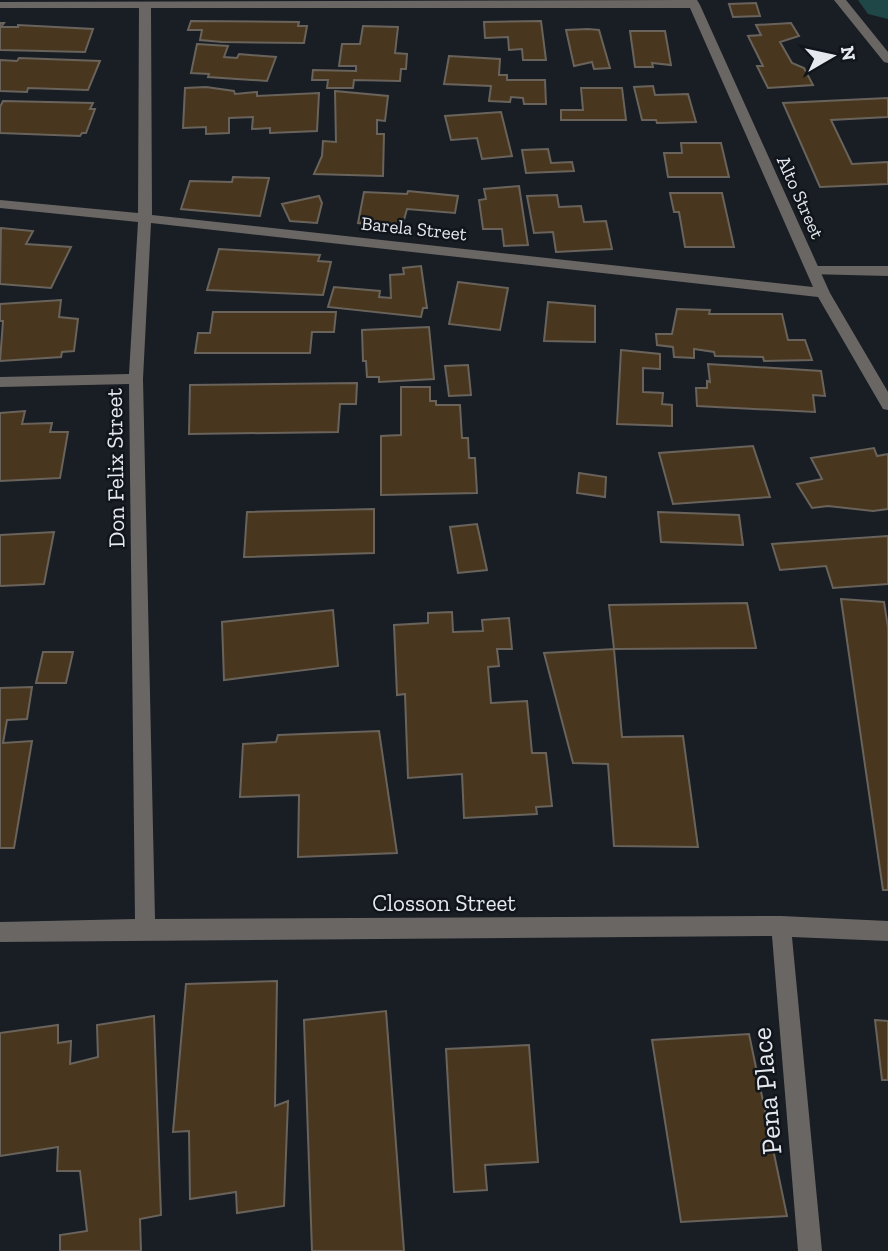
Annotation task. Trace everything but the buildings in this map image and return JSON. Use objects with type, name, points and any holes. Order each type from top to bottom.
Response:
[{"type":"street","points":[[840,0],[888,60]]},
{"type":"street","points":[[0,5],[145,7],[693,2]]},
{"type":"street","name":"Alto Street","points":[[693,2],[823,293],[888,405]]},
{"type":"street","name":"Don Felix Street","points":[[145,7],[145,218],[136,379],[145,929]]},
{"type":"street","name":"Barela Street","points":[[0,204],[823,293]]},
{"type":"street","points":[[813,271],[888,271]]},
{"type":"street","points":[[0,382],[136,379]]},
{"type":"street","name":"Closson Street","points":[[0,932],[781,926],[888,931]]},
{"type":"street","name":"Pena Place","points":[[781,926],[810,1251]]}]
